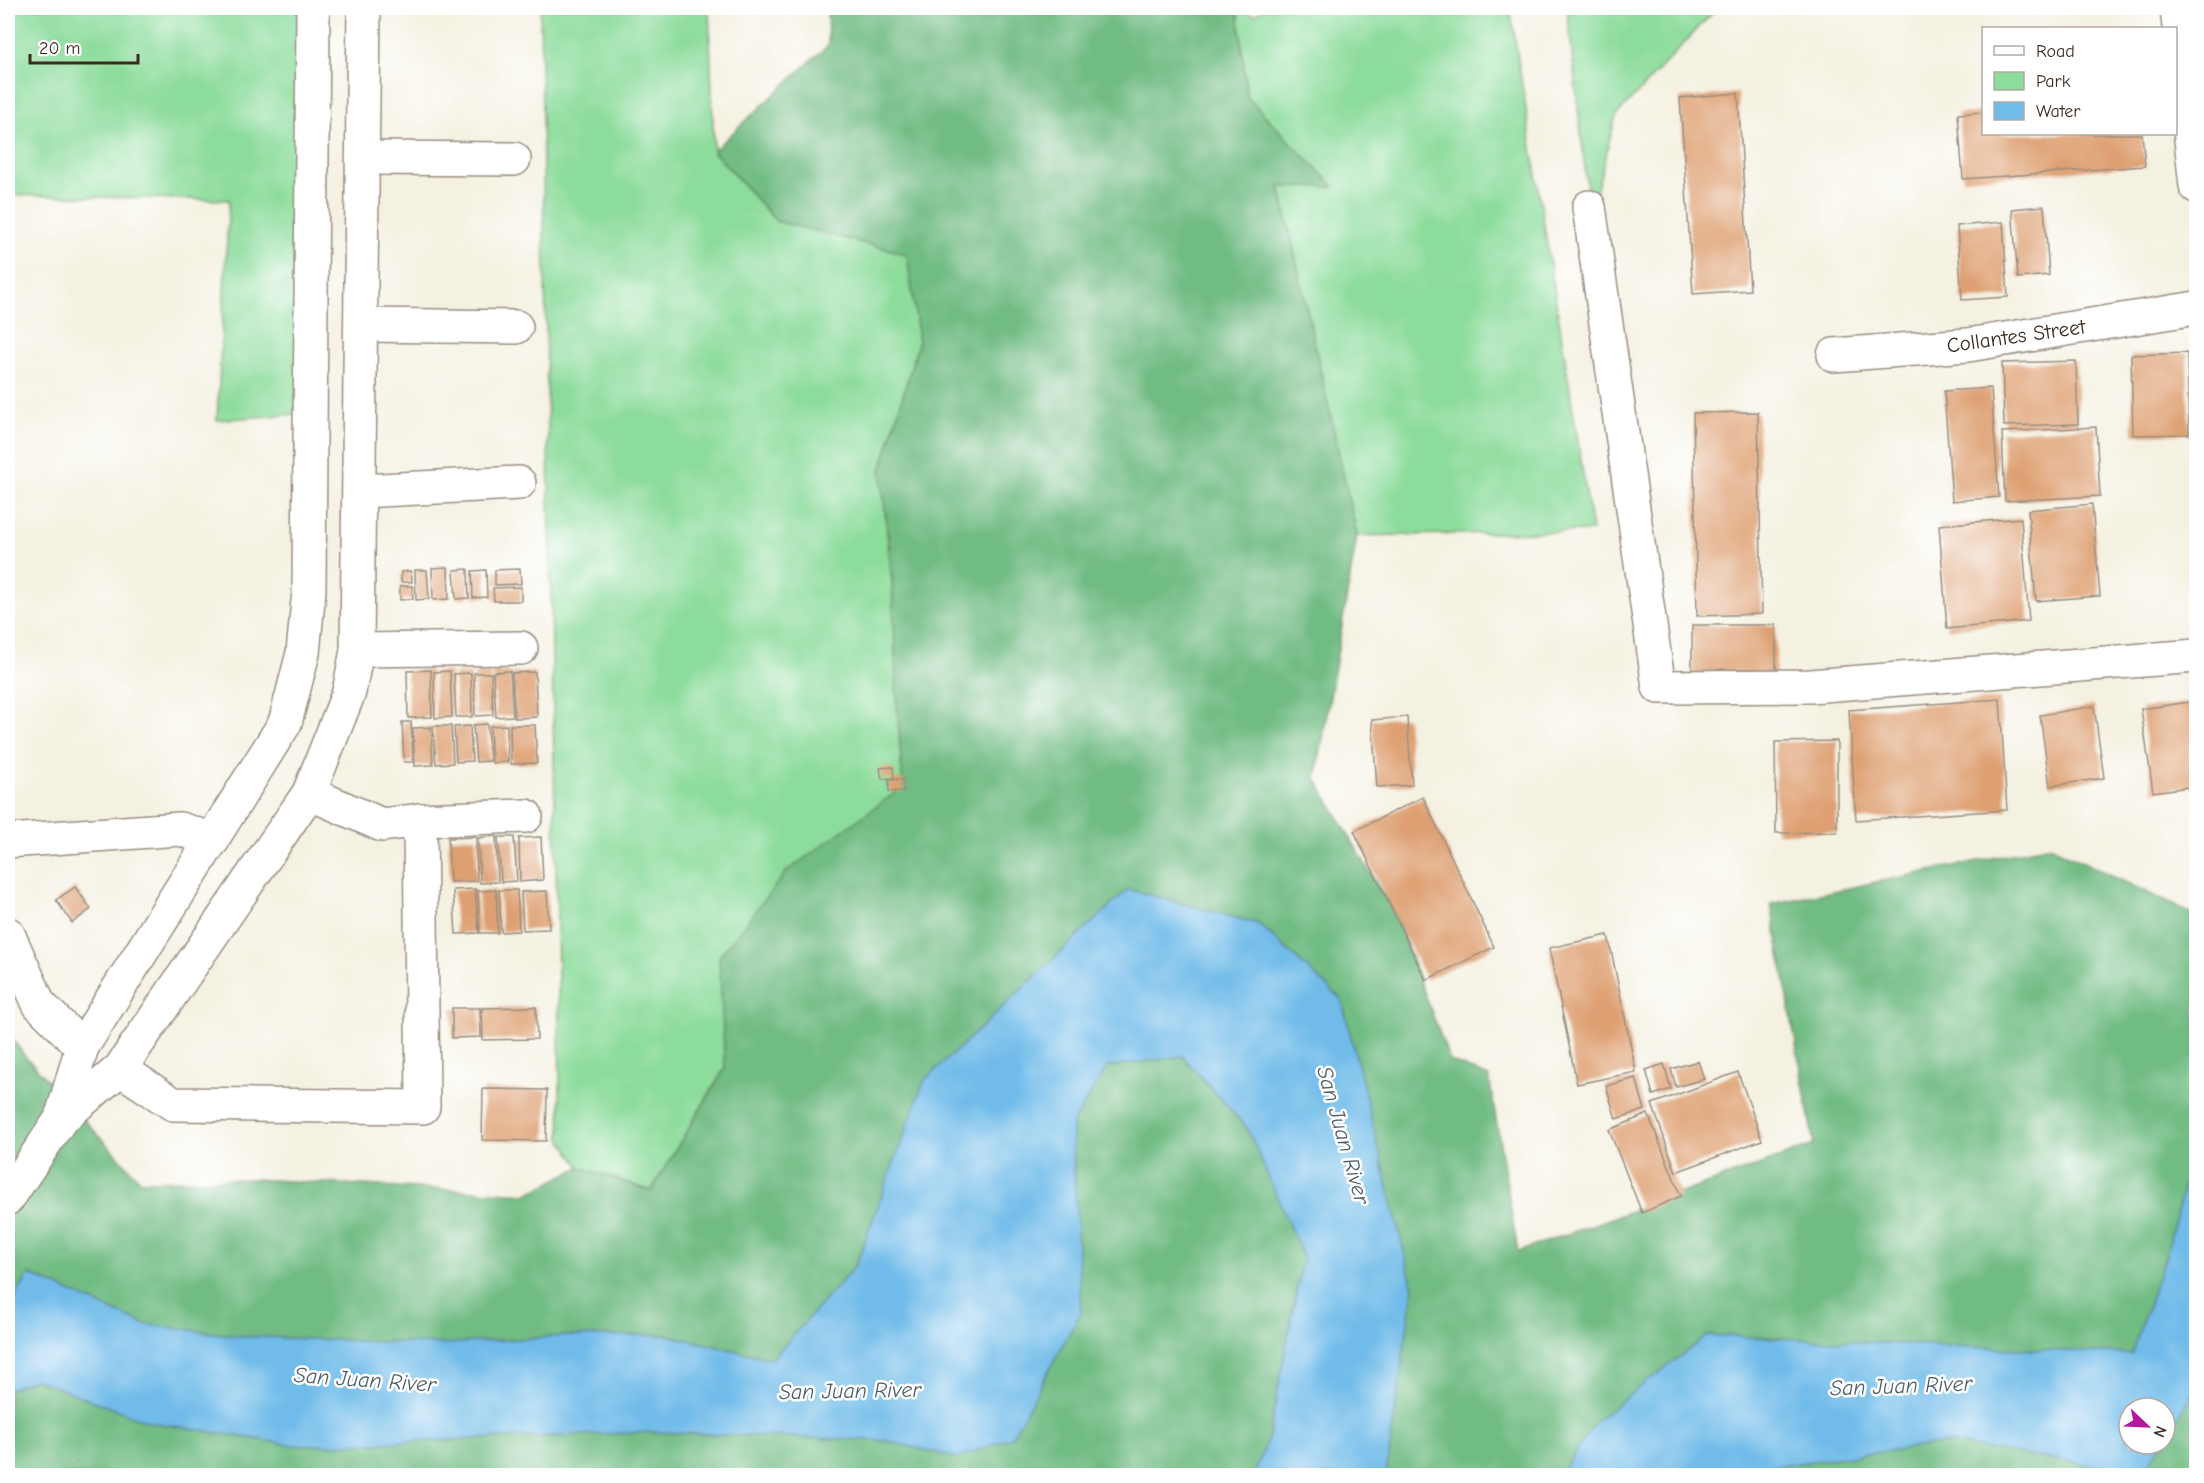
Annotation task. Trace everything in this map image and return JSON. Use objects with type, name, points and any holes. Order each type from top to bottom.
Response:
[{"type":"street","points":[[61,1119],[82,1047],[285,723],[303,654],[309,591],[313,8]]},
{"type":"street","points":[[8,1197],[61,1119],[120,1069],[309,793],[349,692],[357,650],[364,8]]},
{"type":"street","points":[[2177,8],[2196,186]]},
{"type":"street","points":[[363,158],[514,159]]},
{"type":"street","points":[[1589,207],[1659,687],[1810,686],[2196,656]]},
{"type":"street","name":"Collantes Street","points":[[1834,355],[1968,345],[2196,308]]},
{"type":"street","points":[[362,325],[516,327]]},
{"type":"street","points":[[360,491],[519,483]]},
{"type":"street","points":[[357,650],[521,648]]},
{"type":"street","points":[[309,793],[382,825],[420,820],[526,816]]},
{"type":"street","points":[[120,1069],[173,1104],[423,1107],[420,820]]},
{"type":"street","points":[[8,841],[180,829],[213,840]]},
{"type":"street","points":[[8,934],[39,1004],[82,1047]]},
{"type":"green space","points":[[8,8],[313,8],[310,413],[217,420],[229,200],[8,195]]},
{"type":"green space","points":[[540,8],[709,8],[714,152],[776,221],[907,254],[919,341],[881,471],[892,583],[904,789],[720,957],[725,1068],[651,1191],[580,1167],[561,1139]]},
{"type":"green space","points":[[827,8],[1232,8],[1238,10],[1247,97],[1334,187],[1280,187],[1357,536],[1316,779],[1395,915],[1450,1061],[1489,1077],[1518,1252],[1814,1145],[1771,904],[2050,846],[2196,916],[2196,1475],[8,1475],[8,1033],[24,1055],[141,1181],[252,1179],[527,1194],[580,1167],[651,1191],[725,1068],[719,957],[787,871],[903,787],[897,706],[892,573],[881,471],[919,341],[907,254],[776,221],[713,151],[828,45]]},
{"type":"green space","points":[[1264,8],[1510,8],[1592,531],[1357,536],[1280,187],[1333,186],[1247,97],[1238,10],[1255,15]]},
{"type":"green space","points":[[1567,8],[1717,8],[1616,116],[1590,215]]},
{"type":"water","name":"San Juan River","points":[[1128,889],[1259,924],[1342,1000],[1413,1288],[1386,1475],[1254,1475],[1269,1436],[1303,1257],[1247,1128],[1182,1056],[1107,1067],[1072,1124],[1081,1312],[1012,1437],[958,1458],[887,1441],[653,1432],[300,1446],[149,1422],[35,1379],[8,1390],[8,1310],[29,1274],[144,1324],[237,1336],[443,1344],[565,1336],[667,1335],[772,1359],[856,1265],[924,1081]]},
{"type":"water","name":"San Juan River","points":[[2196,1146],[2196,1389],[2177,1420],[2177,1396],[2117,1396],[2117,1456],[2154,1456],[2143,1473],[1947,1443],[1756,1469],[1745,1475],[1560,1475],[1597,1420],[1708,1335],[2131,1354],[2165,1258]]},
{"type":"building","points":[[1738,93],[1750,290],[1693,294],[1680,98]]},
{"type":"building","points":[[1982,112],[1982,135],[2142,135],[2145,166],[1963,179],[1958,114]]},
{"type":"building","points":[[2044,206],[2049,275],[2018,278],[2012,209]]},
{"type":"building","points":[[2003,222],[2008,297],[1962,300],[1957,226]]},
{"type":"building","points":[[2187,353],[2189,434],[2133,435],[2131,355]]},
{"type":"building","points":[[2076,361],[2078,424],[2004,426],[2002,363]]},
{"type":"building","points":[[1991,388],[1999,497],[1952,501],[1944,391]]},
{"type":"building","points":[[1758,412],[1762,614],[1697,616],[1693,413]]},
{"type":"building","points":[[2096,427],[2100,496],[2005,501],[2002,432]]},
{"type":"building","points":[[2092,504],[2100,596],[2036,601],[2028,510]]},
{"type":"building","points":[[2021,518],[2029,621],[1947,629],[1939,525]]},
{"type":"building","points":[[448,567],[449,599],[433,600],[432,568]]},
{"type":"building","points":[[468,569],[469,598],[456,599],[454,570]]},
{"type":"building","points":[[520,569],[521,584],[495,585],[495,570]]},
{"type":"building","points":[[415,570],[427,570],[429,599],[416,600]]},
{"type":"building","points":[[486,570],[487,597],[473,598],[472,571]]},
{"type":"building","points":[[411,571],[412,582],[401,582],[401,572]]},
{"type":"building","points":[[400,586],[412,586],[413,599],[400,600]]},
{"type":"building","points":[[521,587],[521,601],[494,601],[493,588]]},
{"type":"building","points":[[1692,625],[1776,625],[1776,682],[1692,682]]},
{"type":"building","points":[[431,670],[432,717],[408,718],[407,671]]},
{"type":"building","points":[[450,671],[452,717],[435,718],[434,672]]},
{"type":"building","points":[[510,671],[513,716],[496,717],[493,672]]},
{"type":"building","points":[[535,672],[537,717],[515,718],[512,673]]},
{"type":"building","points":[[471,673],[472,717],[456,717],[454,674]]},
{"type":"building","points":[[474,673],[491,673],[493,715],[475,716]]},
{"type":"building","points":[[2000,699],[2007,810],[1856,820],[1849,710]]},
{"type":"building","points":[[2196,701],[2196,786],[2153,792],[2141,709]]},
{"type":"building","points":[[2094,706],[2104,778],[2050,786],[2040,715]]},
{"type":"building","points":[[1407,717],[1412,785],[1377,787],[1372,720]]},
{"type":"building","points":[[402,722],[411,722],[413,762],[404,762]]},
{"type":"building","points":[[487,724],[490,761],[476,762],[473,725]]},
{"type":"building","points":[[507,725],[508,762],[492,763],[490,726]]},
{"type":"building","points":[[510,725],[535,725],[537,763],[511,764]]},
{"type":"building","points":[[433,726],[451,726],[453,763],[436,764]]},
{"type":"building","points":[[470,726],[472,761],[456,762],[454,727]]},
{"type":"building","points":[[431,727],[433,765],[415,766],[413,728]]},
{"type":"building","points":[[1837,741],[1837,832],[1776,833],[1775,742]]},
{"type":"building","points":[[893,767],[894,778],[882,779],[880,768]]},
{"type":"building","points":[[903,779],[904,791],[889,792],[889,780]]},
{"type":"building","points":[[1423,797],[1494,947],[1426,980],[1354,831]]},
{"type":"building","points":[[496,836],[498,882],[480,883],[478,838]]},
{"type":"building","points":[[476,837],[477,881],[450,882],[448,838]]},
{"type":"building","points":[[498,837],[514,837],[517,881],[501,882]]},
{"type":"building","points":[[541,837],[543,880],[520,882],[519,838]]},
{"type":"building","points":[[75,887],[91,909],[72,923],[56,900]]},
{"type":"building","points":[[475,889],[479,933],[456,934],[453,890]]},
{"type":"building","points":[[496,890],[498,933],[480,933],[478,891]]},
{"type":"building","points":[[499,890],[517,890],[519,931],[501,932]]},
{"type":"building","points":[[547,891],[549,929],[523,930],[521,892]]},
{"type":"building","points":[[1608,935],[1636,1072],[1577,1084],[1549,948]]},
{"type":"building","points":[[536,1007],[537,1039],[483,1040],[482,1008]]},
{"type":"building","points":[[452,1008],[480,1008],[481,1037],[452,1038]]},
{"type":"building","points":[[1698,1061],[1704,1079],[1676,1087],[1671,1069]]},
{"type":"building","points":[[1664,1064],[1671,1089],[1653,1095],[1646,1070]]},
{"type":"building","points":[[1738,1072],[1762,1140],[1676,1172],[1652,1104]]},
{"type":"building","points":[[1636,1078],[1645,1110],[1616,1119],[1606,1086]]},
{"type":"building","points":[[483,1089],[547,1090],[546,1141],[482,1140]]},
{"type":"building","points":[[1648,1114],[1681,1196],[1642,1213],[1609,1130]]}]
